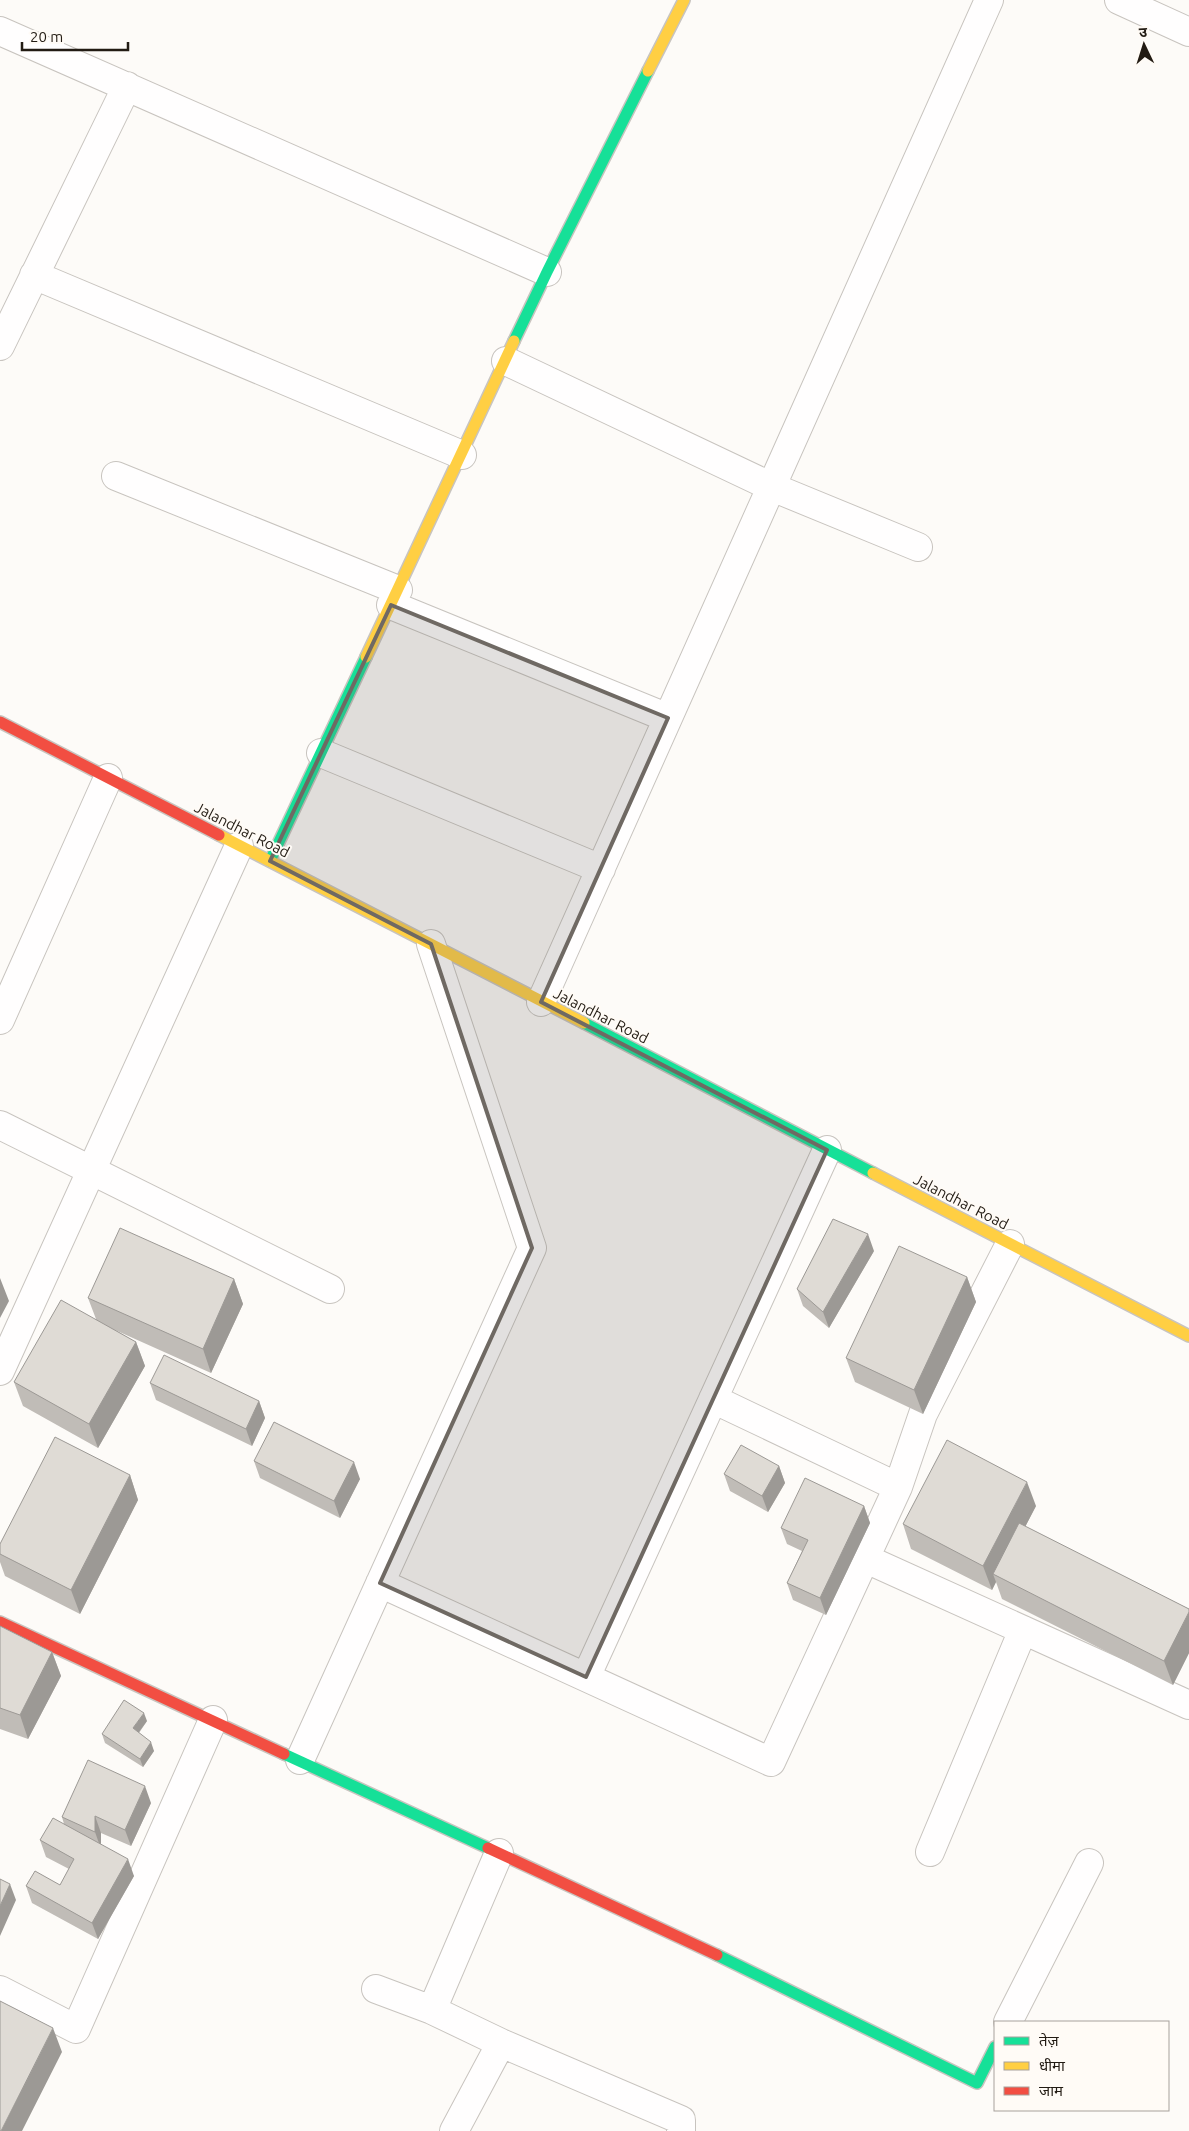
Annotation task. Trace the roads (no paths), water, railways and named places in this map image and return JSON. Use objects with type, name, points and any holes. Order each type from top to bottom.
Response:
[{"type":"street","points":[[270,861],[547,272],[684,0]]},
{"type":"street","points":[[542,1002],[989,0]]},
{"type":"street","points":[[1119,0],[1189,32]]},
{"type":"street","points":[[0,31],[547,272]]},
{"type":"street","points":[[0,346],[127,86]]},
{"type":"street","points":[[34,276],[462,455]]},
{"type":"street","points":[[506,361],[772,486],[918,548]]},
{"type":"street","points":[[116,476],[668,718]]},
{"type":"street","name":"Jalandhar Road","points":[[0,722],[1189,1336]]},
{"type":"street","points":[[321,753],[601,869]]},
{"type":"street","points":[[0,1020],[108,778]]},
{"type":"street","points":[[0,1371],[239,846]]},
{"type":"street","points":[[300,1760],[532,1248],[431,944]]},
{"type":"street","points":[[0,1125],[330,1289]]},
{"type":"street","points":[[586,1677],[828,1150]]},
{"type":"street","points":[[380,1583],[771,1762],[898,1487],[923,1414],[1010,1244]]},
{"type":"street","points":[[713,1400],[898,1487]]},
{"type":"street","points":[[864,1558],[1189,1705]]},
{"type":"street","points":[[0,1622],[692,1943],[977,2083],[994,2048]]},
{"type":"street","points":[[930,1852],[1023,1630]]},
{"type":"street","points":[[0,1990],[76,2029],[213,1720]]},
{"type":"street","points":[[432,2010],[499,1853]]},
{"type":"street","points":[[1009,2021],[1089,1863]]},
{"type":"street","points":[[376,1989],[432,2010],[501,2043],[681,2120],[681,2131]]},
{"type":"street","points":[[454,2131],[501,2043]]}]
